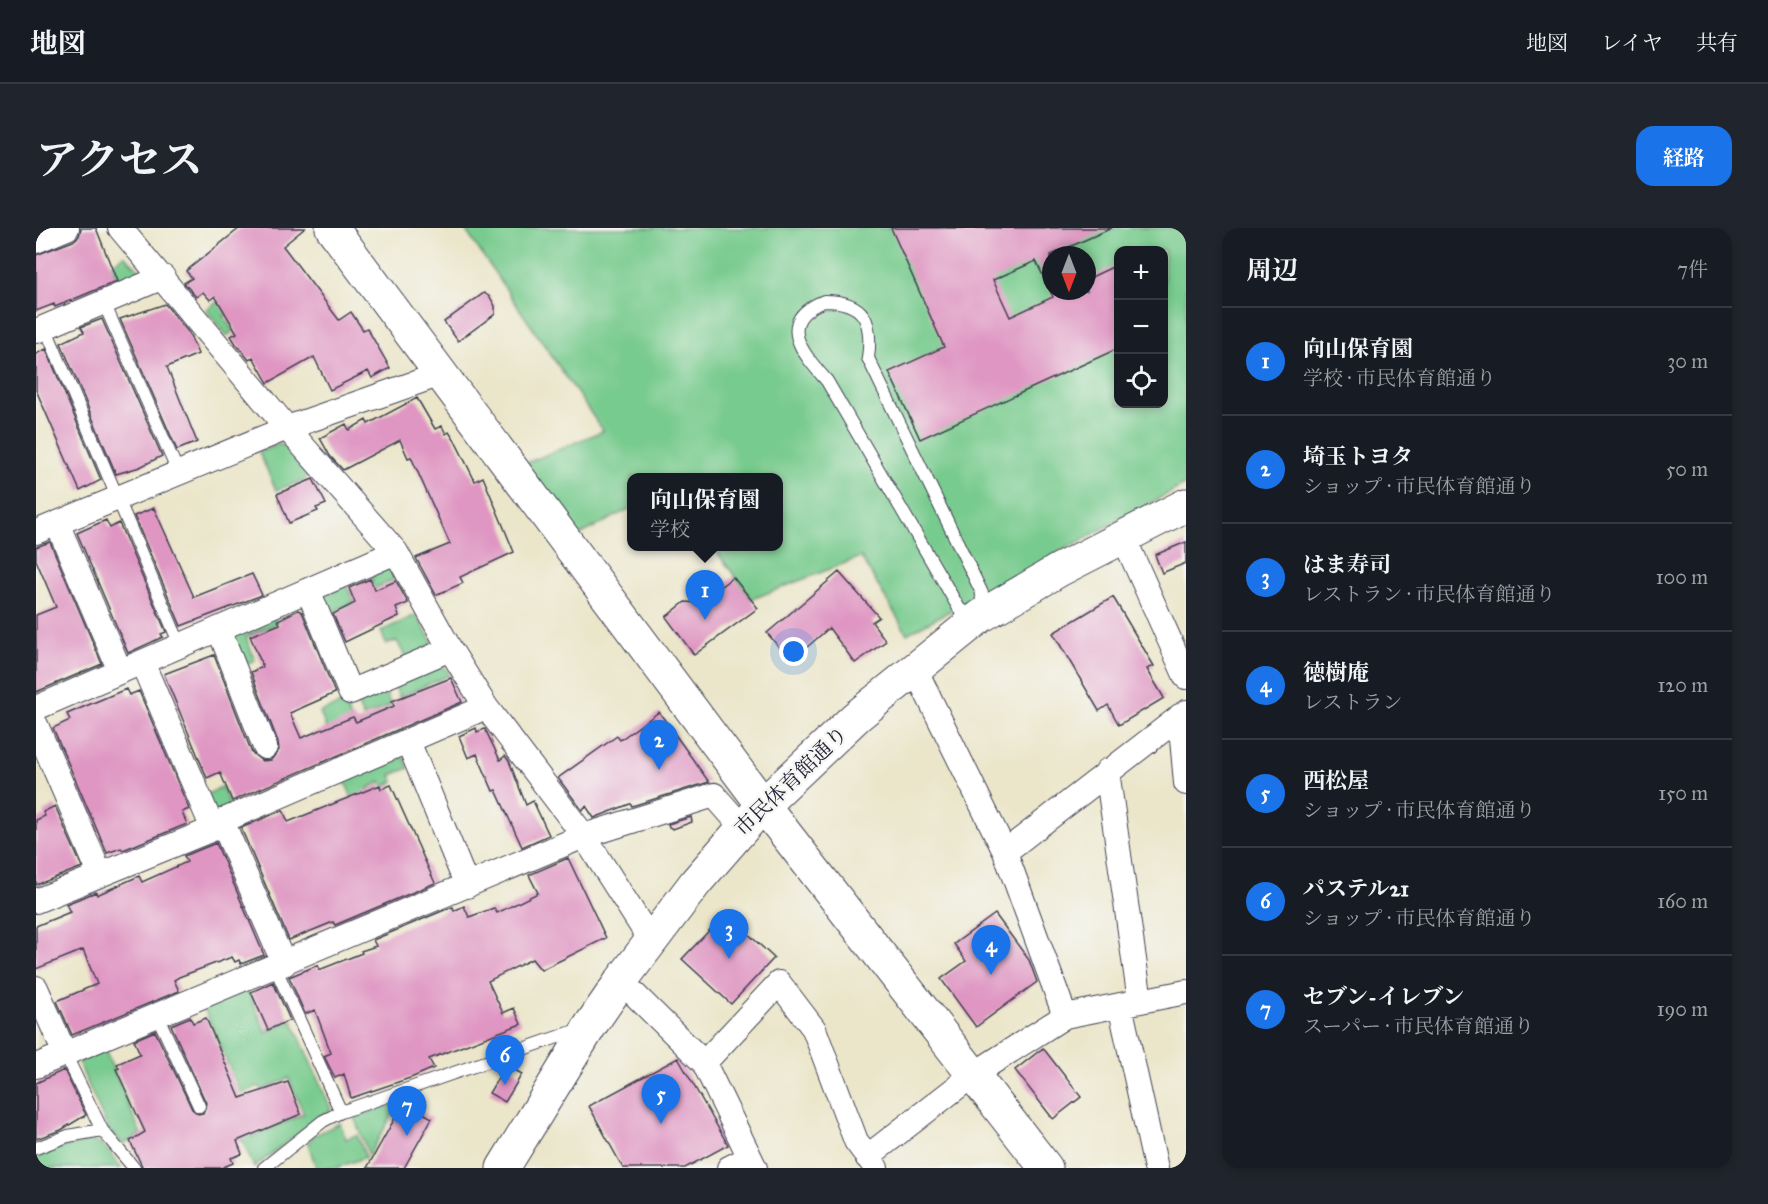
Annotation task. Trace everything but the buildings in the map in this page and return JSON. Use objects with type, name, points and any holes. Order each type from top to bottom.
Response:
[{"type":"street","points":[[36,241],[67,228]]},
{"type":"street","points":[[120,228],[287,428],[396,552],[450,649],[486,707],[584,836],[651,941]]},
{"type":"street","points":[[332,228],[441,374],[752,816],[974,1074],[1046,1168]]},
{"type":"street","points":[[40,329],[163,277]]},
{"type":"street","points":[[120,671],[46,528],[287,428],[441,374]]},
{"type":"street","name":"市民体育館通り","points":[[503,1168],[590,1026],[621,981],[752,816],[856,717],[981,616],[1123,536],[1186,505]]},
{"type":"street","points":[[1123,536],[1186,676]]},
{"type":"street","points":[[36,708],[396,552]]},
{"type":"street","points":[[308,590],[350,692],[450,649]]},
{"type":"street","points":[[219,628],[265,747]]},
{"type":"street","points":[[142,662],[279,966]]},
{"type":"street","points":[[915,669],[1005,852],[1065,1016]]},
{"type":"street","points":[[36,901],[217,825],[486,707]]},
{"type":"street","points":[[1005,852],[1183,714]]},
{"type":"street","points":[[1183,714],[1186,783]]},
{"type":"street","points":[[36,725],[100,874]]},
{"type":"street","points":[[408,741],[467,886]]},
{"type":"street","points":[[1107,771],[1130,1003],[1156,1168]]},
{"type":"street","points":[[36,1066],[279,966],[584,836],[714,795],[752,816]]},
{"type":"street","points":[[621,981],[704,1063],[744,1165]]},
{"type":"street","points":[[704,1063],[778,983],[814,1029],[856,1142],[872,1162],[974,1074],[1065,1016],[1186,992]]},
{"type":"street","points":[[36,988],[65,1054]]},
{"type":"lane","points":[[824,301],[840,301],[854,307],[864,315],[870,328],[868,358],[982,593],[981,616],[960,610],[827,381],[805,357],[796,334],[800,316],[809,307],[824,301]]},
{"type":"lane","points":[[104,303],[178,472]]},
{"type":"lane","points":[[40,329],[117,498],[180,645]]},
{"type":"lane","points":[[279,966],[341,1112]]},
{"type":"lane","points":[[157,1015],[198,1106]]},
{"type":"lane","points":[[264,1168],[323,1121],[341,1112],[590,1026]]},
{"type":"lane","points":[[65,1054],[102,1130],[134,1168]]},
{"type":"lane","points":[[36,1148],[68,1136],[102,1130]]},
{"type":"green space","points":[[464,228],[1186,228],[1186,484],[907,634],[861,557],[752,599],[716,551],[783,551],[783,473],[627,473],[627,510],[578,536],[524,464],[603,431]]},
{"type":"green space","points":[[124,255],[139,269],[139,277],[119,284],[112,264]]},
{"type":"green space","points":[[254,275],[234,311],[224,316],[233,331],[227,336],[206,310]]},
{"type":"green space","points":[[280,444],[297,452],[309,470],[305,480],[276,490],[259,452]]},
{"type":"green space","points":[[390,566],[395,579],[368,591],[365,585],[373,582],[370,574]]},
{"type":"green space","points":[[346,585],[354,602],[328,614],[320,598]]},
{"type":"green space","points":[[416,615],[433,643],[408,662],[397,641],[386,644],[381,631]]},
{"type":"green space","points":[[274,616],[277,623],[246,637],[255,660],[241,666],[231,635]]},
{"type":"green space","points":[[441,663],[450,675],[399,697],[394,683]]},
{"type":"green space","points":[[384,689],[391,705],[363,717],[356,701]]},
{"type":"green space","points":[[344,703],[351,719],[327,730],[320,712]]},
{"type":"green space","points":[[403,756],[409,768],[391,775],[394,782],[383,786],[381,782],[368,788],[370,793],[353,800],[343,777]]},
{"type":"green space","points":[[222,787],[231,808],[216,814],[203,796]]},
{"type":"green space","points":[[247,989],[266,1032],[292,1020],[331,1109],[254,1167],[225,1102],[235,1098],[251,1137],[304,1114],[289,1078],[262,1090],[259,1086],[241,1094],[204,1008]]},
{"type":"green space","points":[[105,1050],[141,1134],[123,1144],[108,1129],[78,1062]]},
{"type":"green space","points":[[400,1102],[369,1155],[354,1117]]},
{"type":"green space","points":[[340,1123],[346,1139],[357,1135],[366,1157],[336,1168],[316,1168],[308,1143],[313,1136]]},
{"type":"green space","points":[[93,1141],[106,1148],[121,1168],[36,1168],[36,1158],[58,1148]]},
{"type":"place","name":"向山保育園","points":[[705,620]]},
{"type":"place","name":"埼玉トヨタ","points":[[659,770]]},
{"type":"place","name":"はま寿司","points":[[729,959]]},
{"type":"place","name":"徳樹庵","points":[[991,975]]},
{"type":"place","name":"パステル21","points":[[505,1085]]},
{"type":"place","name":"西松屋","points":[[661,1124]]},
{"type":"place","name":"セブン-イレブン","points":[[407,1136]]}]
